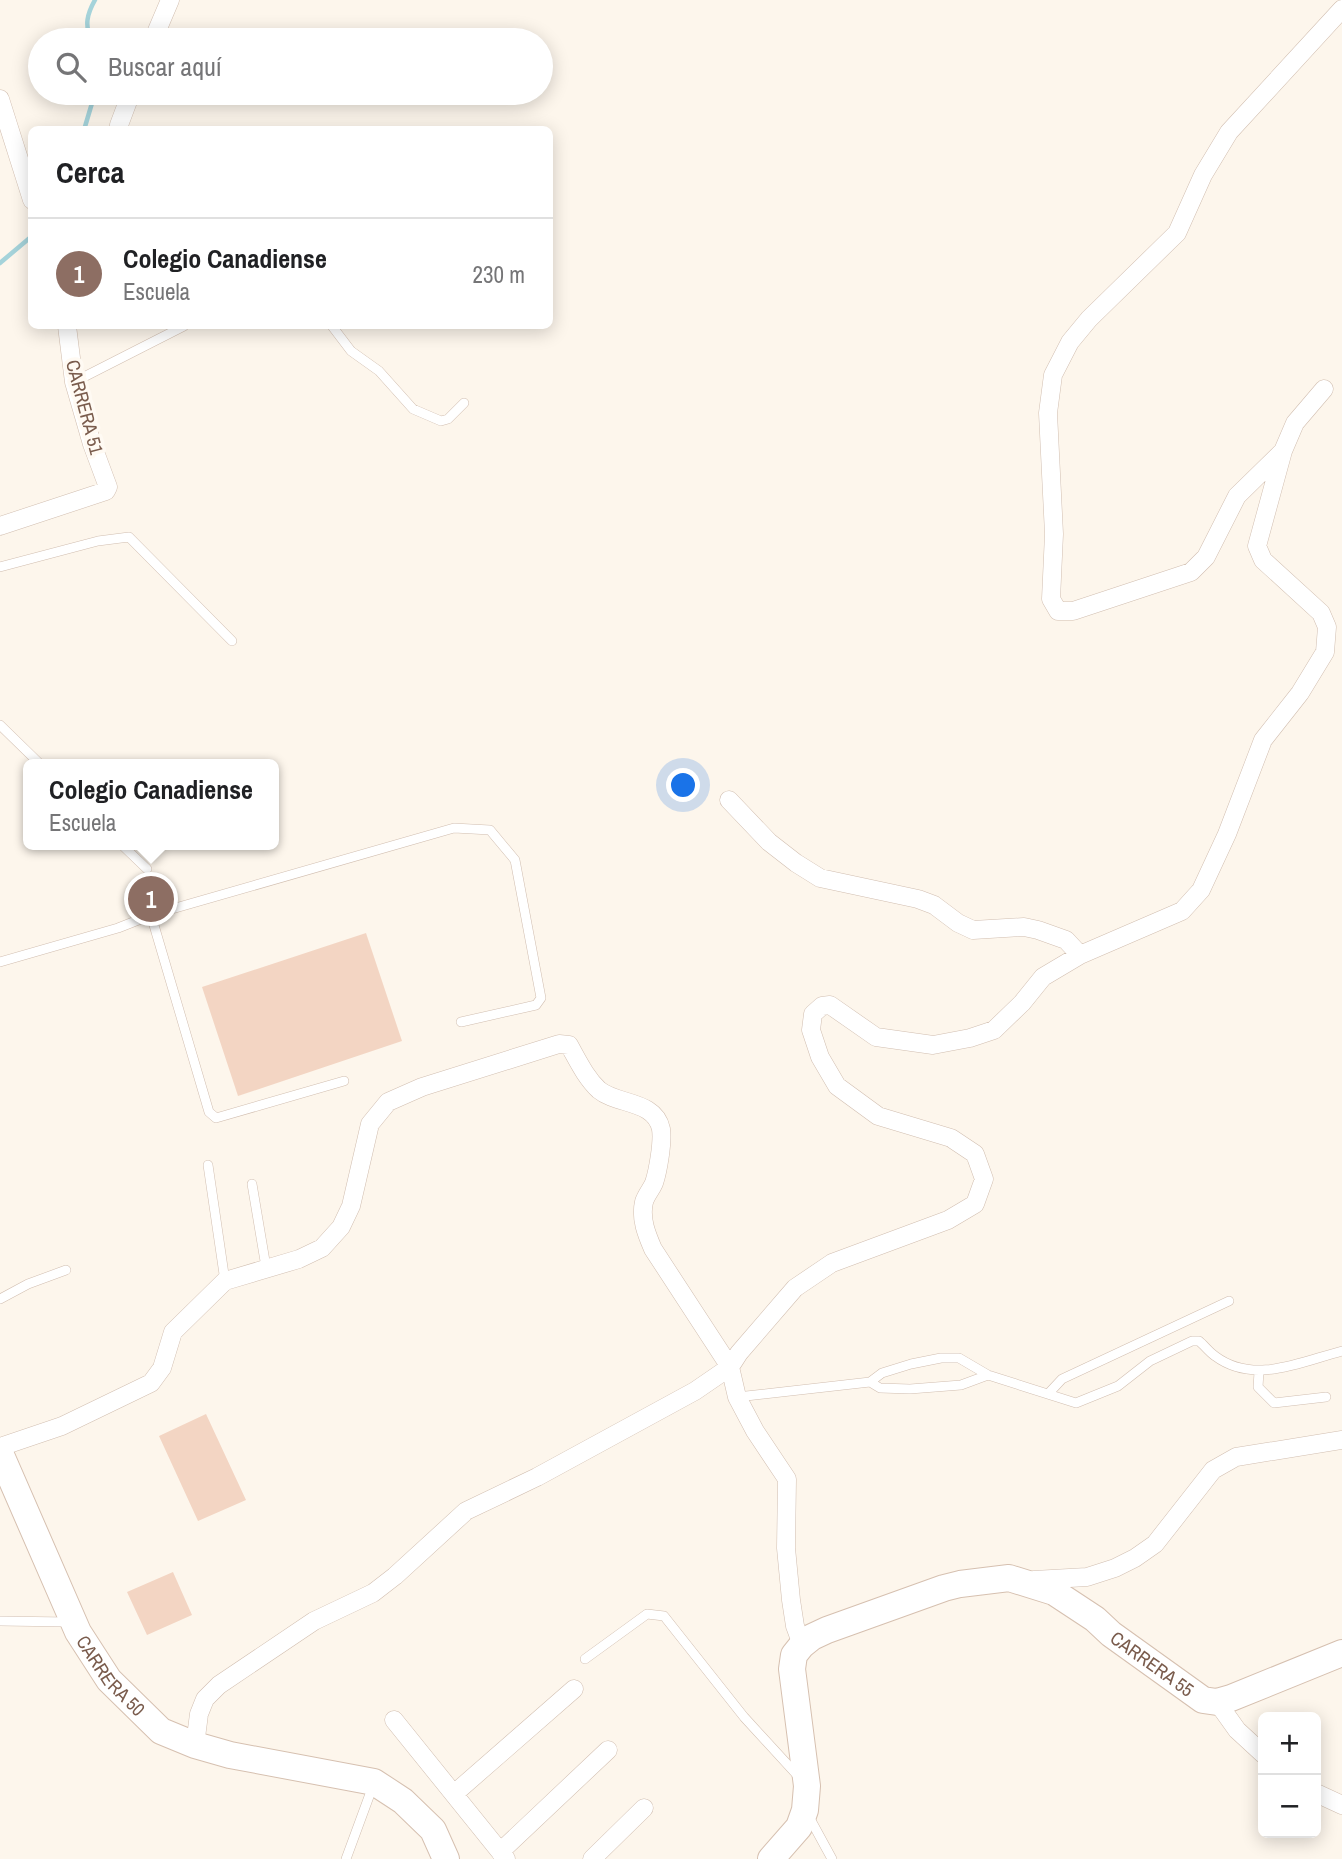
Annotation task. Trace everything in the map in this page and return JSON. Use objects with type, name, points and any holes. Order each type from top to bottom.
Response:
[{"type":"street","points":[[158,28],[170,0]]},
{"type":"street","points":[[1283,452],[1237,496],[1206,557],[1191,572],[1073,611],[1058,611],[1051,599],[1054,534],[1048,413],[1053,375],[1070,342],[1089,319],[1177,233],[1203,175],[1229,132],[1342,9]]},
{"type":"street","points":[[0,99],[28,187]]},
{"type":"street","points":[[119,126],[126,105]]},
{"type":"street","name":"CARRERA 51","points":[[0,526],[106,491],[108,487],[74,382],[67,329]]},
{"type":"street","points":[[195,1745],[199,1714],[205,1699],[219,1685],[314,1621],[373,1593],[466,1511],[537,1477],[671,1406],[730,1367],[795,1288],[832,1263],[948,1220],[975,1204],[985,1179],[975,1154],[951,1138],[878,1116],[837,1086],[820,1057],[811,1030],[813,1014],[822,1006],[830,1005],[876,1037],[933,1045],[970,1038],[994,1030],[1043,977],[1080,955],[1182,911],[1201,890],[1227,834],[1264,740],[1300,693],[1325,652],[1327,627],[1321,613],[1263,560],[1257,547],[1283,452],[1295,423],[1324,389]]},
{"type":"street","points":[[729,800],[769,842],[820,878],[918,899],[934,905],[958,923],[973,930],[1024,927],[1038,930],[1066,940],[1080,955]]},
{"type":"street","points":[[0,1447],[62,1426],[150,1383],[162,1368],[173,1332],[225,1281],[299,1259],[321,1248],[341,1227],[351,1206],[370,1124],[388,1102],[422,1087],[522,1055],[559,1044],[569,1045],[584,1073],[601,1092],[641,1106],[661,1129],[657,1171],[645,1201],[643,1217],[646,1233],[653,1249],[730,1367],[737,1397],[755,1431],[787,1479],[786,1548],[795,1626],[802,1645]]},
{"type":"street","points":[[771,1859],[799,1826],[806,1798],[792,1669],[794,1655],[802,1645],[827,1630],[960,1584],[1009,1578],[1046,1581],[1087,1577],[1115,1568],[1155,1544],[1213,1470],[1236,1457],[1342,1440]]},
{"type":"street","name":"CARRERA 50","points":[[0,1453],[73,1622],[109,1680],[161,1731],[230,1755],[374,1782]]},
{"type":"street","name":"CARRERA 55","points":[[1009,1578],[1054,1592],[1095,1619],[1111,1634],[1203,1700],[1217,1702],[1342,1653]]},
{"type":"street","points":[[455,1793],[574,1689]]},
{"type":"street","points":[[1217,1702],[1237,1730],[1258,1749]]},
{"type":"street","points":[[394,1720],[503,1856],[608,1751]]},
{"type":"street","points":[[374,1782],[403,1801],[433,1830],[446,1859]]},
{"type":"street","points":[[1321,1795],[1342,1805]]},
{"type":"street","points":[[592,1859],[643,1808]]},
{"type":"lane","points":[[74,382],[178,329]]},
{"type":"lane","points":[[334,329],[351,351],[379,372],[413,409],[441,421],[448,419],[464,403]]},
{"type":"lane","points":[[0,567],[98,541],[130,537],[232,641]]},
{"type":"lane","points":[[0,725],[35,759]]},
{"type":"lane","points":[[0,962],[118,928],[151,915],[454,828],[489,830],[515,860],[541,998],[536,1005],[461,1022]]},
{"type":"lane","points":[[127,850],[147,869]]},
{"type":"lane","points":[[151,915],[209,1112],[216,1118],[344,1081]]},
{"type":"lane","points":[[208,1165],[225,1281]]},
{"type":"lane","points":[[252,1184],[266,1267]]},
{"type":"lane","points":[[0,1299],[28,1284],[66,1270]]},
{"type":"lane","points":[[1048,1394],[1062,1379],[1229,1301]]},
{"type":"lane","points":[[737,1397],[870,1382],[882,1373],[941,1358],[959,1358],[988,1375],[1076,1402],[1118,1386],[1150,1361],[1192,1341],[1199,1341],[1214,1356],[1235,1367],[1259,1372],[1342,1351]]},
{"type":"lane","points":[[1259,1372],[1258,1387],[1274,1403],[1326,1396]]},
{"type":"lane","points":[[870,1382],[880,1388],[961,1385],[988,1375]]},
{"type":"lane","points":[[585,1658],[646,1614],[664,1616],[806,1798],[832,1859]]},
{"type":"lane","points":[[0,1621],[73,1622]]},
{"type":"lane","points":[[346,1859],[374,1782]]},
{"type":"building","points":[[366,933],[402,1041],[238,1096],[202,987]]},
{"type":"building","points":[[206,1414],[246,1500],[198,1521],[159,1436]]},
{"type":"building","points":[[173,1572],[192,1615],[147,1635],[127,1592]]},
{"type":"waterway","points":[[88,28],[87,20],[95,0]]},
{"type":"waterway","points":[[85,126],[91,105]]},
{"type":"waterway","points":[[0,263],[28,239]]},
{"type":"place","name":"Colegio Canadiense","points":[[151,899]]}]
